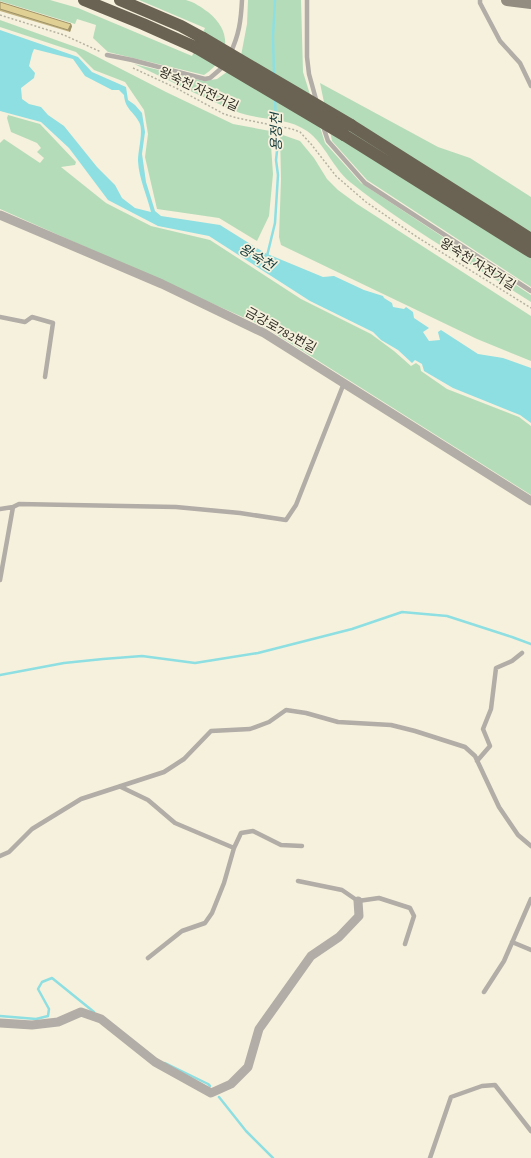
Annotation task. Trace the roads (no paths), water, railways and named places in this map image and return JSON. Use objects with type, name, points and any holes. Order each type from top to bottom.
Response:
[{"type":"highway","points":[[84,0],[143,24],[200,43],[351,125],[531,239]]},
{"type":"highway","points":[[120,0],[181,26],[200,43],[531,252]]},
{"type":"street","points":[[507,0],[531,3]]},
{"type":"street","name":"금강로782번길","points":[[0,215],[162,284],[264,333],[531,501]]},
{"type":"street","points":[[0,1023],[32,1025],[58,1022],[81,1012],[101,1019],[155,1062],[211,1093],[231,1084],[248,1067],[259,1029],[311,956],[339,937],[359,916],[358,901]]},
{"type":"lane","points":[[107,54],[205,79],[210,78],[228,61],[235,45],[241,22],[242,0]]},
{"type":"lane","points":[[307,0],[307,57],[309,74],[328,141],[364,183],[531,291]]},
{"type":"lane","points":[[480,0],[480,4],[500,41],[520,63],[531,86]]},
{"type":"lane","points":[[0,317],[25,322],[32,317],[53,323],[45,377]]},
{"type":"lane","points":[[0,509],[13,507],[18,504],[176,507],[240,513],[286,520],[296,505],[344,383]]},
{"type":"lane","points":[[0,580],[13,507]]},
{"type":"lane","points":[[477,761],[490,746],[484,729],[491,709],[496,668],[512,661],[522,653]]},
{"type":"lane","points":[[0,856],[9,852],[32,829],[81,799],[164,772],[184,759],[211,731],[250,729],[269,722],[286,710],[306,713],[338,722],[391,725],[465,747],[477,761],[499,807],[518,835],[531,846]]},
{"type":"lane","points":[[121,787],[148,800],[175,823],[234,848]]},
{"type":"lane","points":[[148,958],[182,931],[205,923],[212,913],[224,883],[234,848],[241,833],[253,831],[281,845],[302,846]]},
{"type":"lane","points":[[298,880],[342,890],[358,901],[379,898],[410,908],[414,916],[405,944]]},
{"type":"lane","points":[[484,992],[504,962],[512,942],[529,909],[531,899]]},
{"type":"lane","points":[[512,942],[531,950]]},
{"type":"lane","points":[[430,1158],[451,1097],[482,1086],[495,1085],[531,1131]]},
{"type":"water","name":"왕숙천","points":[[0,30],[78,57],[92,72],[126,87],[128,100],[142,113],[145,132],[142,154],[146,182],[155,211],[161,216],[220,225],[265,253],[323,277],[334,276],[364,290],[383,296],[392,303],[393,307],[404,309],[406,307],[413,312],[414,318],[429,328],[423,332],[429,341],[440,340],[438,332],[441,330],[478,354],[503,358],[531,368],[531,423],[520,415],[453,388],[424,371],[422,364],[415,360],[412,363],[398,350],[381,340],[373,332],[310,301],[209,236],[158,226],[108,200],[69,148],[41,122],[0,111]],"holes":[[[34,49],[73,59],[85,76],[112,90],[119,90],[124,95],[128,108],[138,120],[141,128],[138,161],[141,181],[151,212],[135,208],[122,198],[115,185],[97,167],[64,126],[48,115],[41,107],[29,104],[22,99],[21,88],[34,78],[35,73],[29,66]]]},
{"type":"waterway","name":"용정천","points":[[274,75],[273,36],[275,0]]},
{"type":"waterway","name":"용정천","points":[[267,256],[275,223],[278,175],[276,160],[275,98]]},
{"type":"waterway","points":[[0,675],[64,663],[142,656],[195,663],[258,653],[352,629],[402,612],[447,616],[531,644]]},
{"type":"waterway","points":[[0,1016],[36,1019],[48,1016],[49,1009],[38,989],[42,982],[52,978],[94,1012]]},
{"type":"waterway","points":[[165,1063],[210,1086]]},
{"type":"waterway","points":[[219,1097],[246,1131],[273,1158]]}]
